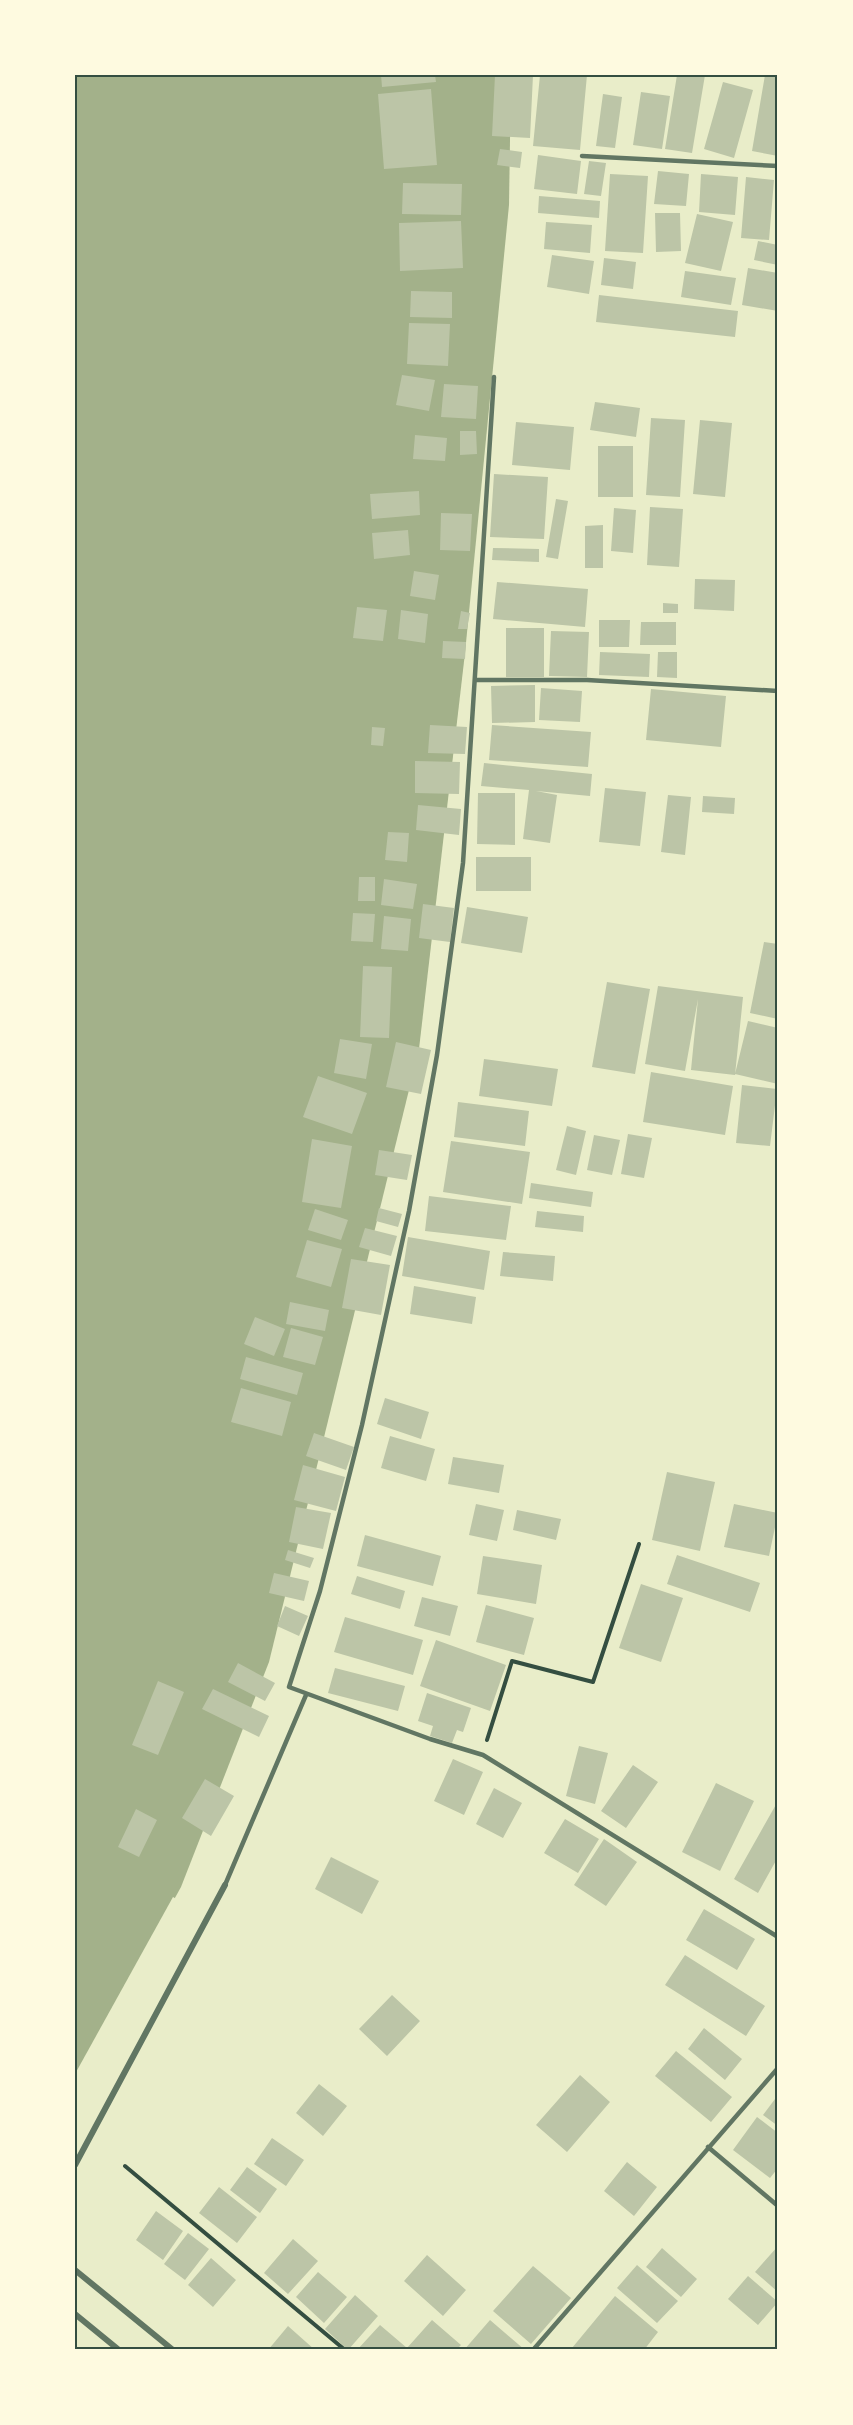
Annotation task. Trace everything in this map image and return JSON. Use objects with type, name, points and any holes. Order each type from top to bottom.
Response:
[{"type":"street","points":[[75,2165],[225,1885]]},
{"type":"street","points":[[75,2270],[173,2350]]},
{"type":"street","points":[[75,2314],[118,2350]]},
{"type":"lane","points":[[582,156],[778,165]]},
{"type":"lane","points":[[494,377],[463,863],[437,1055],[409,1211],[362,1425],[320,1591],[290,1687],[306,1695],[430,1739],[483,1755],[778,1937]]},
{"type":"lane","points":[[475,680],[587,680],[778,691]]},
{"type":"lane","points":[[225,1885],[306,1695]]},
{"type":"lane","points":[[534,2350],[778,2068]]},
{"type":"lane","points":[[708,2148],[778,2206]]},
{"type":"path","points":[[483,1755],[512,1661],[593,1682],[639,1544]]},
{"type":"path","points":[[124,2166],[345,2350]]},
{"type":"shaded area","points":[[75,75],[511,75],[509,205],[465,653],[419,1049],[269,1662],[181,1887],[75,2078]]},
{"type":"pier","points":[[173,1897],[178,1900],[75,2081],[75,2074]]},
{"type":"building","points":[[381,75],[435,75],[436,82],[382,87]]},
{"type":"building","points":[[495,75],[533,75],[530,138],[492,136]]},
{"type":"building","points":[[540,75],[587,75],[580,150],[533,146]]},
{"type":"building","points":[[677,75],[705,75],[692,153],[665,149]]},
{"type":"building","points":[[765,75],[778,75],[778,156],[752,151]]},
{"type":"building","points":[[723,82],[753,90],[734,158],[704,149]]},
{"type":"building","points":[[431,89],[437,165],[384,169],[378,94]]},
{"type":"building","points":[[641,92],[670,96],[662,149],[633,145]]},
{"type":"building","points":[[603,94],[622,97],[615,148],[596,146]]},
{"type":"building","points":[[500,149],[522,152],[520,168],[497,165]]},
{"type":"building","points":[[538,155],[581,161],[577,194],[534,189]]},
{"type":"building","points":[[589,161],[606,163],[601,196],[584,194]]},
{"type":"building","points":[[658,171],[689,174],[686,206],[654,204]]},
{"type":"building","points":[[610,174],[648,176],[643,253],[605,251]]},
{"type":"building","points":[[701,174],[738,177],[735,215],[699,212]]},
{"type":"building","points":[[746,177],[774,180],[769,240],[741,238]]},
{"type":"building","points":[[403,183],[462,184],[461,215],[402,214]]},
{"type":"building","points":[[539,196],[600,201],[599,218],[538,213]]},
{"type":"building","points":[[655,213],[680,213],[681,251],[656,252]]},
{"type":"building","points":[[697,214],[733,222],[721,271],[685,263]]},
{"type":"building","points":[[461,221],[463,268],[400,271],[399,223]]},
{"type":"building","points":[[546,222],[592,225],[590,253],[544,249]]},
{"type":"building","points":[[758,241],[778,245],[778,265],[754,260]]},
{"type":"building","points":[[552,255],[594,261],[589,294],[547,287]]},
{"type":"building","points":[[604,258],[636,262],[633,289],[601,285]]},
{"type":"building","points":[[748,268],[778,273],[778,311],[742,305]]},
{"type":"building","points":[[685,271],[736,278],[731,305],[681,297]]},
{"type":"building","points":[[411,291],[452,292],[452,318],[410,317]]},
{"type":"building","points":[[599,295],[738,311],[735,337],[596,322]]},
{"type":"building","points":[[409,323],[450,324],[448,366],[407,364]]},
{"type":"building","points":[[402,375],[435,380],[429,411],[396,405]]},
{"type":"building","points":[[444,384],[478,386],[476,419],[441,417]]},
{"type":"building","points":[[595,402],[640,408],[636,437],[590,430]]},
{"type":"building","points":[[651,418],[685,420],[680,497],[646,495]]},
{"type":"building","points":[[700,420],[732,423],[725,497],[693,494]]},
{"type":"building","points":[[516,422],[574,427],[570,470],[512,465]]},
{"type":"building","points":[[460,431],[476,431],[477,454],[460,455]]},
{"type":"building","points":[[415,435],[447,438],[445,461],[413,459]]},
{"type":"building","points":[[598,446],[633,446],[633,497],[598,497]]},
{"type":"building","points":[[494,474],[548,477],[544,539],[490,537]]},
{"type":"building","points":[[419,491],[420,515],[372,519],[370,494]]},
{"type":"building","points":[[556,499],[568,501],[558,559],[546,557]]},
{"type":"building","points":[[650,507],[683,509],[679,567],[647,565]]},
{"type":"building","points":[[614,508],[636,510],[633,553],[611,551]]},
{"type":"building","points":[[441,513],[472,514],[470,551],[440,550]]},
{"type":"building","points":[[603,525],[603,568],[585,568],[585,526]]},
{"type":"building","points":[[408,530],[410,555],[374,559],[372,533]]},
{"type":"building","points":[[493,548],[539,549],[539,562],[492,560]]},
{"type":"building","points":[[414,571],[439,575],[435,600],[410,596]]},
{"type":"building","points":[[695,579],[735,580],[734,611],[694,609]]},
{"type":"building","points":[[497,582],[588,589],[585,627],[493,619]]},
{"type":"building","points":[[663,603],[678,604],[678,613],[663,613]]},
{"type":"building","points":[[357,607],[387,610],[383,641],[353,638]]},
{"type":"building","points":[[401,610],[428,614],[425,643],[398,639]]},
{"type":"building","points":[[461,611],[470,613],[467,629],[458,629]]},
{"type":"building","points":[[599,620],[630,620],[629,647],[599,647]]},
{"type":"building","points":[[641,622],[676,622],[676,645],[640,645]]},
{"type":"building","points":[[506,628],[544,628],[544,677],[506,677]]},
{"type":"building","points":[[551,631],[589,632],[587,677],[549,676]]},
{"type":"building","points":[[443,641],[466,642],[465,659],[442,658]]},
{"type":"building","points":[[600,652],[650,654],[649,677],[599,675]]},
{"type":"building","points":[[658,652],[677,652],[677,678],[657,677]]},
{"type":"building","points":[[535,685],[535,722],[492,723],[491,686]]},
{"type":"building","points":[[541,688],[582,691],[580,722],[539,720]]},
{"type":"building","points":[[651,689],[726,696],[721,747],[646,740]]},
{"type":"building","points":[[430,725],[467,727],[465,754],[428,753]]},
{"type":"building","points":[[492,725],[591,732],[588,767],[489,760]]},
{"type":"building","points":[[372,727],[385,728],[383,746],[371,745]]},
{"type":"building","points":[[415,761],[460,762],[459,794],[415,793]]},
{"type":"building","points":[[484,763],[592,774],[590,796],[536,791],[557,795],[550,843],[523,839],[529,790],[481,786]]},
{"type":"building","points":[[605,788],[646,792],[640,846],[599,842]]},
{"type":"building","points":[[478,793],[515,793],[515,845],[477,844]]},
{"type":"building","points":[[668,795],[691,797],[685,855],[661,852]]},
{"type":"building","points":[[703,796],[735,798],[734,814],[702,812]]},
{"type":"building","points":[[418,805],[461,809],[459,835],[416,830]]},
{"type":"building","points":[[388,832],[409,833],[407,862],[385,860]]},
{"type":"building","points":[[476,857],[531,857],[531,891],[476,891]]},
{"type":"building","points":[[359,877],[375,877],[375,901],[358,901]]},
{"type":"building","points":[[384,879],[417,884],[413,909],[381,905]]},
{"type":"building","points":[[423,904],[454,908],[450,942],[419,938]]},
{"type":"building","points":[[467,907],[528,917],[522,953],[461,943]]},
{"type":"building","points":[[353,913],[375,914],[373,942],[351,941]]},
{"type":"building","points":[[384,916],[411,919],[408,951],[381,949]]},
{"type":"building","points":[[764,942],[778,944],[778,1019],[750,1013]]},
{"type":"building","points":[[363,966],[392,967],[389,1038],[360,1037]]},
{"type":"building","points":[[607,982],[650,989],[635,1074],[592,1067]]},
{"type":"building","points":[[658,986],[743,997],[735,1075],[691,1070],[698,999],[685,1071],[645,1064]]},
{"type":"building","points":[[748,1021],[778,1028],[778,1084],[735,1074]]},
{"type":"building","points":[[340,1039],[372,1044],[366,1079],[334,1073]]},
{"type":"building","points":[[396,1042],[431,1050],[421,1094],[386,1087]]},
{"type":"building","points":[[484,1059],[558,1069],[552,1106],[479,1096]]},
{"type":"building","points":[[651,1072],[733,1086],[725,1135],[643,1122]]},
{"type":"building","points":[[318,1076],[367,1093],[352,1134],[303,1117]]},
{"type":"building","points":[[742,1085],[777,1089],[770,1146],[736,1143]]},
{"type":"building","points":[[458,1102],[529,1111],[525,1146],[454,1137]]},
{"type":"building","points":[[567,1126],[586,1131],[576,1175],[556,1170]]},
{"type":"building","points":[[628,1134],[652,1138],[644,1178],[621,1174]]},
{"type":"building","points":[[594,1135],[620,1140],[612,1175],[587,1170]]},
{"type":"building","points":[[312,1139],[352,1146],[341,1208],[302,1202]]},
{"type":"building","points":[[451,1141],[530,1152],[522,1204],[443,1192]]},
{"type":"building","points":[[379,1150],[412,1155],[407,1180],[375,1175]]},
{"type":"building","points":[[531,1183],[593,1192],[591,1207],[529,1198]]},
{"type":"building","points":[[429,1196],[511,1206],[506,1240],[425,1231]]},
{"type":"building","points":[[379,1208],[402,1214],[398,1227],[376,1221]]},
{"type":"building","points":[[315,1209],[348,1220],[341,1240],[308,1230]]},
{"type":"building","points":[[537,1211],[584,1216],[583,1232],[535,1227]]},
{"type":"building","points":[[365,1228],[397,1236],[391,1256],[359,1247]]},
{"type":"building","points":[[408,1237],[490,1251],[484,1290],[402,1276]]},
{"type":"building","points":[[307,1240],[342,1249],[331,1287],[296,1277]]},
{"type":"building","points":[[503,1252],[555,1256],[553,1281],[500,1276]]},
{"type":"building","points":[[351,1259],[390,1265],[381,1315],[342,1308]]},
{"type":"building","points":[[414,1286],[476,1297],[472,1324],[410,1314]]},
{"type":"building","points":[[290,1302],[329,1310],[325,1331],[286,1324]]},
{"type":"building","points":[[255,1317],[285,1329],[274,1356],[244,1344]]},
{"type":"building","points":[[291,1328],[323,1337],[315,1365],[283,1357]]},
{"type":"building","points":[[246,1357],[303,1373],[297,1395],[240,1379]]},
{"type":"building","points":[[241,1388],[291,1402],[282,1436],[231,1422]]},
{"type":"building","points":[[385,1398],[429,1412],[421,1439],[377,1424]]},
{"type":"building","points":[[314,1433],[354,1447],[346,1470],[306,1456]]},
{"type":"building","points":[[390,1436],[435,1449],[426,1481],[381,1468]]},
{"type":"building","points":[[453,1457],[504,1465],[499,1493],[448,1484]]},
{"type":"building","points":[[303,1465],[345,1477],[336,1511],[294,1500]]},
{"type":"building","points":[[667,1472],[715,1482],[700,1551],[652,1540]]},
{"type":"building","points":[[476,1504],[504,1510],[497,1541],[469,1535]]},
{"type":"building","points":[[734,1504],[778,1513],[769,1556],[724,1547]]},
{"type":"building","points":[[296,1507],[331,1513],[323,1549],[289,1542]]},
{"type":"building","points":[[517,1510],[561,1519],[556,1540],[513,1530]]},
{"type":"building","points":[[365,1535],[441,1556],[433,1586],[357,1566]]},
{"type":"building","points":[[288,1550],[314,1558],[310,1568],[285,1560]]},
{"type":"building","points":[[677,1555],[760,1583],[750,1612],[667,1584]]},
{"type":"building","points":[[483,1556],[542,1565],[536,1604],[477,1594]]},
{"type":"building","points":[[274,1573],[309,1581],[304,1601],[269,1593]]},
{"type":"building","points":[[357,1576],[405,1591],[400,1609],[351,1594]]},
{"type":"building","points":[[641,1584],[683,1598],[661,1662],[619,1648]]},
{"type":"building","points":[[422,1597],[458,1606],[450,1636],[414,1626]]},
{"type":"building","points":[[486,1605],[534,1618],[524,1655],[476,1642]]},
{"type":"building","points":[[285,1606],[308,1616],[299,1636],[277,1626]]},
{"type":"building","points":[[345,1617],[423,1640],[413,1675],[334,1652]]},
{"type":"building","points":[[436,1640],[506,1665],[490,1711],[420,1686]]},
{"type":"building","points":[[238,1663],[275,1683],[265,1701],[228,1682]]},
{"type":"building","points":[[335,1668],[405,1686],[398,1711],[328,1693]]},
{"type":"building","points":[[158,1681],[184,1692],[158,1755],[132,1745]]},
{"type":"building","points":[[213,1689],[269,1716],[259,1737],[202,1709]]},
{"type":"building","points":[[427,1693],[471,1708],[463,1732],[457,1730],[452,1743],[430,1736],[433,1726],[418,1721]]},
{"type":"building","points":[[579,1746],[608,1753],[595,1804],[566,1796]]},
{"type":"building","points":[[453,1759],[483,1772],[464,1815],[434,1801]]},
{"type":"building","points":[[633,1765],[658,1782],[626,1828],[601,1811]]},
{"type":"building","points":[[205,1779],[234,1796],[211,1836],[182,1818]]},
{"type":"building","points":[[716,1783],[754,1801],[720,1871],[682,1852]]},
{"type":"building","points":[[494,1788],[522,1803],[503,1838],[476,1824]]},
{"type":"building","points":[[778,1801],[778,1857],[758,1893],[734,1879]]},
{"type":"building","points":[[136,1809],[157,1820],[139,1857],[118,1847]]},
{"type":"building","points":[[565,1819],[599,1839],[578,1873],[544,1853]]},
{"type":"building","points":[[604,1839],[637,1862],[606,1906],[574,1885]]},
{"type":"building","points":[[331,1857],[379,1881],[362,1914],[315,1889]]},
{"type":"building","points":[[704,1909],[755,1939],[737,1970],[686,1940]]},
{"type":"building","points":[[685,1955],[765,2006],[746,2036],[665,1985]]},
{"type":"building","points":[[392,1995],[420,2021],[387,2056],[359,2029]]},
{"type":"building","points":[[704,2028],[742,2059],[725,2080],[688,2049]]},
{"type":"building","points":[[676,2051],[732,2097],[711,2122],[655,2076]]},
{"type":"building","points":[[580,2075],[610,2102],[567,2152],[536,2125]]},
{"type":"building","points":[[319,2084],[347,2106],[323,2136],[296,2113]]},
{"type":"building","points":[[778,2095],[778,2126],[763,2115]]},
{"type":"building","points":[[757,2117],[778,2133],[778,2168],[770,2178],[733,2150]]},
{"type":"building","points":[[272,2138],[304,2160],[286,2186],[254,2164]]},
{"type":"building","points":[[627,2162],[657,2187],[634,2216],[604,2191]]},
{"type":"building","points":[[247,2167],[277,2189],[260,2213],[230,2190]]},
{"type":"building","points":[[219,2187],[257,2217],[237,2243],[199,2213]]},
{"type":"building","points":[[156,2211],[183,2231],[163,2260],[136,2240]]},
{"type":"building","points":[[188,2233],[209,2249],[185,2280],[164,2264]]},
{"type":"building","points":[[293,2239],[318,2261],[288,2294],[264,2273]]},
{"type":"building","points":[[778,2246],[778,2292],[755,2272]]},
{"type":"building","points":[[662,2248],[697,2279],[681,2297],[646,2267]]},
{"type":"building","points":[[427,2255],[466,2290],[443,2316],[404,2281]]},
{"type":"building","points":[[211,2258],[236,2280],[213,2307],[188,2285]]},
{"type":"building","points":[[637,2265],[678,2301],[657,2323],[617,2288]]},
{"type":"building","points":[[533,2266],[571,2298],[531,2344],[493,2311]]},
{"type":"building","points":[[318,2272],[347,2297],[324,2323],[296,2297]]},
{"type":"building","points":[[748,2276],[778,2302],[758,2325],[728,2299]]},
{"type":"building","points":[[355,2295],[378,2316],[348,2350],[325,2329]]},
{"type":"building","points":[[615,2296],[658,2332],[644,2350],[574,2350],[572,2348]]},
{"type":"building","points":[[432,2320],[461,2345],[456,2350],[357,2350],[380,2325],[407,2348]]},
{"type":"building","points":[[490,2320],[525,2350],[464,2350]]},
{"type":"building","points":[[288,2326],[315,2350],[268,2350]]}]
